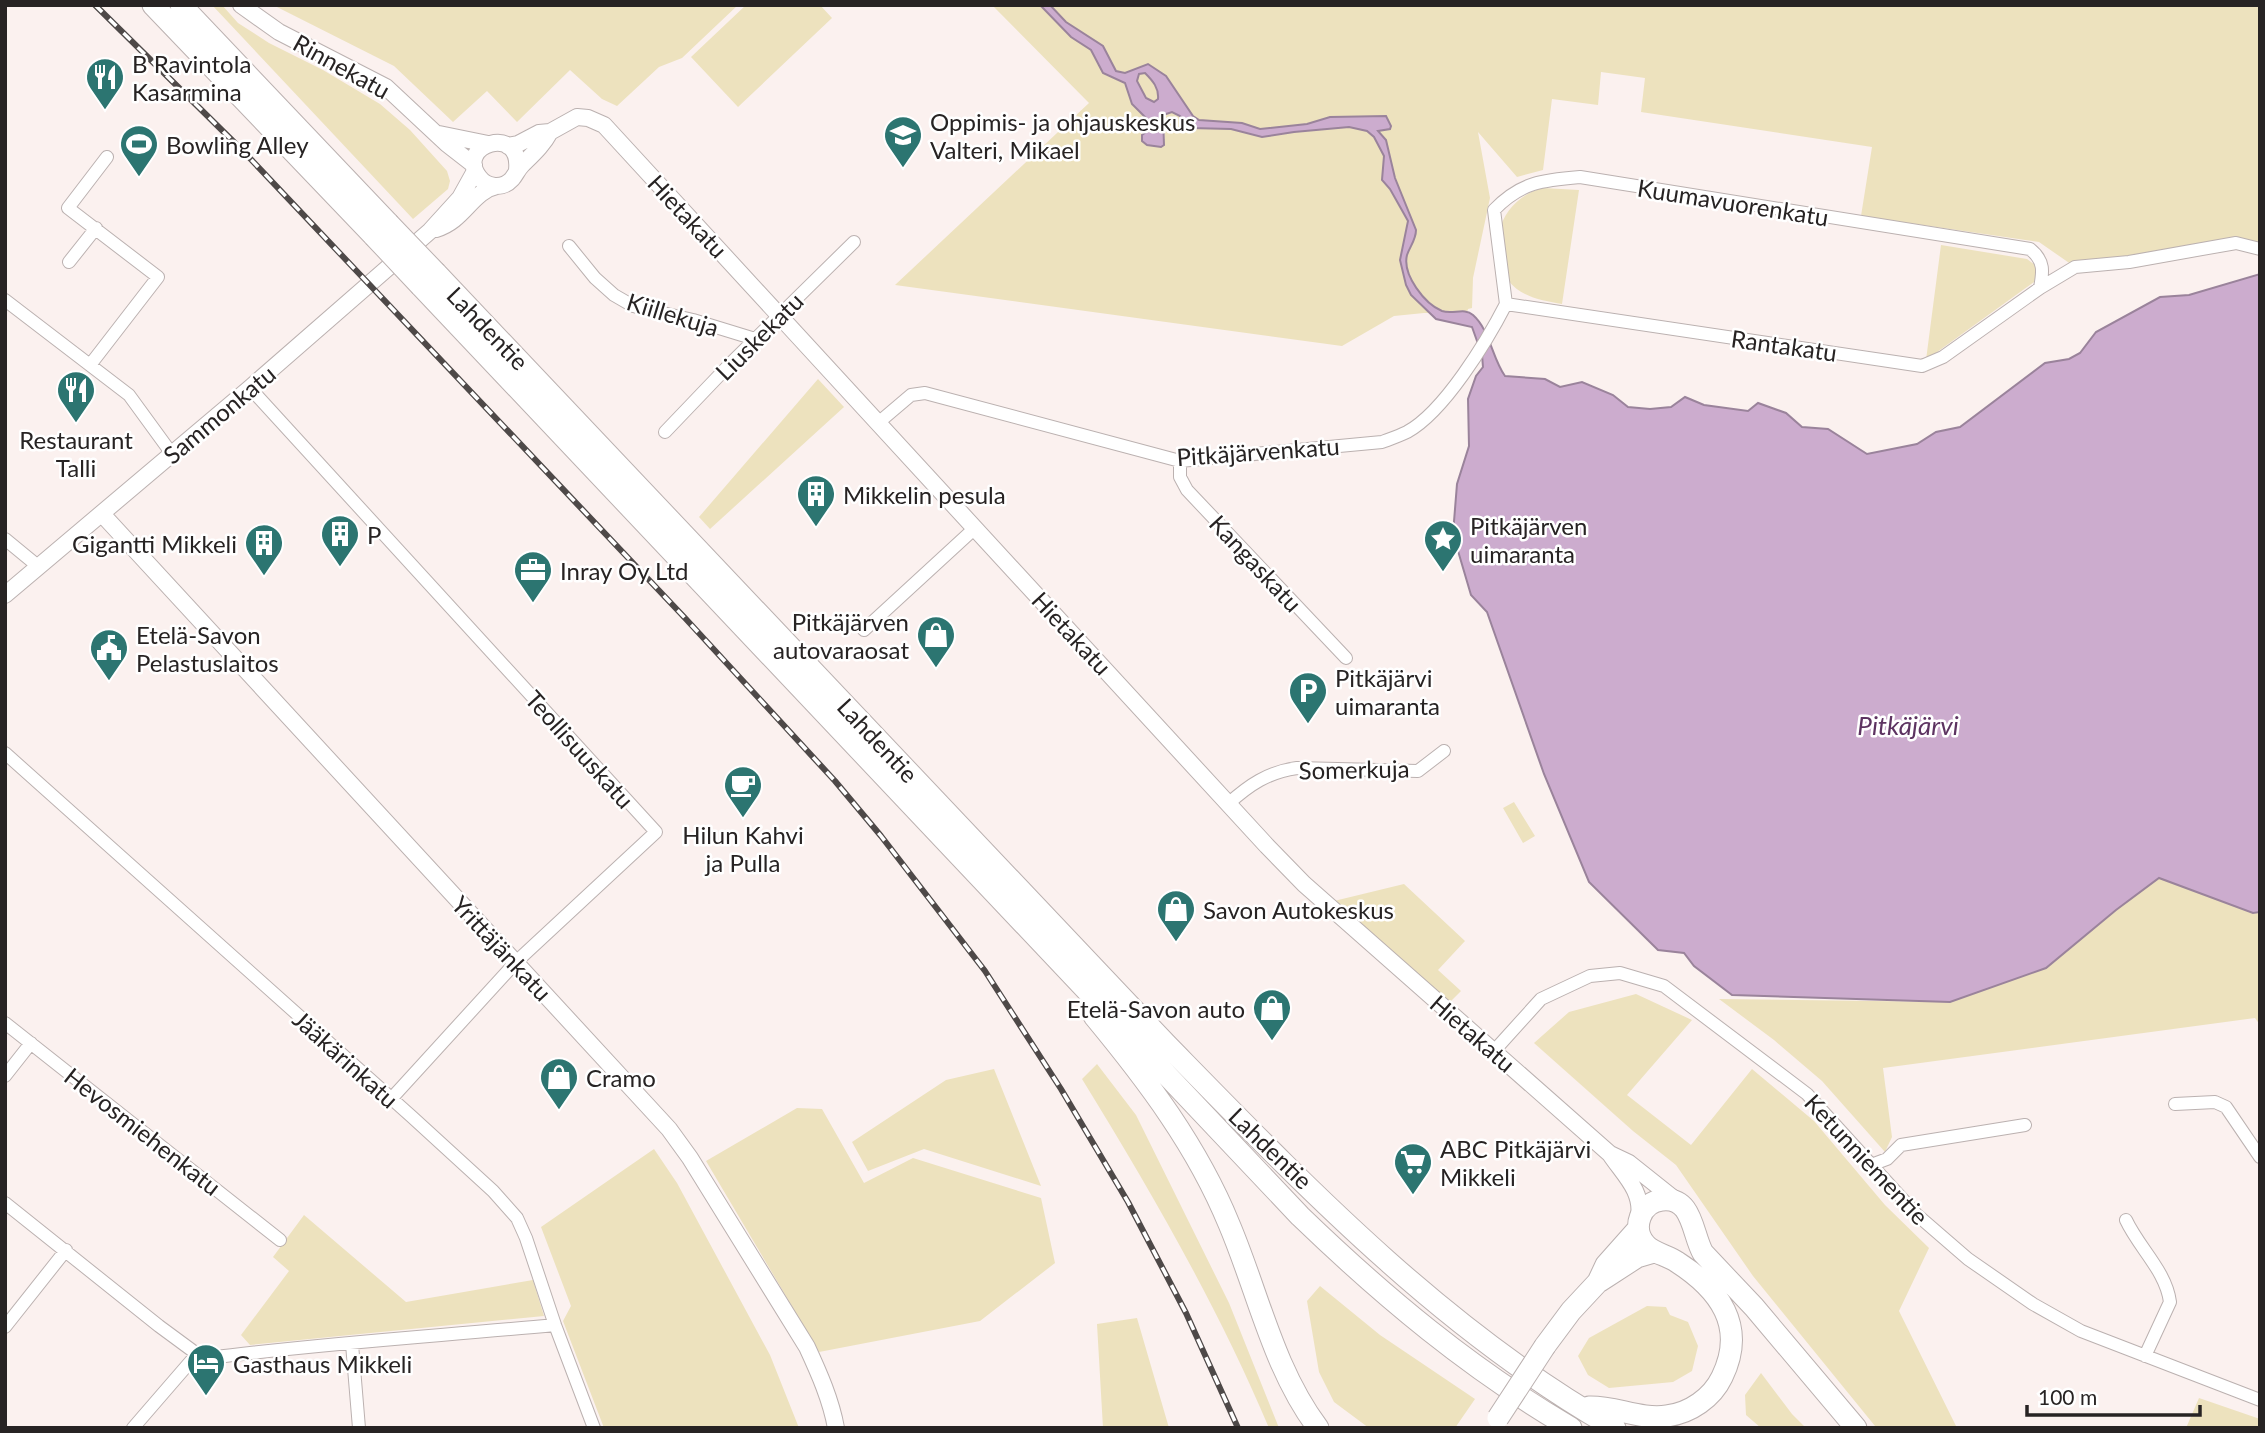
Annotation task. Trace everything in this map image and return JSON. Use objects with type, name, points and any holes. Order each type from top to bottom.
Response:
[{"type":"highway","name":"Lahdentie","points":[[153,5],[381,230]]},
{"type":"highway","name":"Lahdentie","points":[[181,5],[381,230],[883,774],[1300,1216],[1405,1313],[1467,1360],[1571,1428]]},
{"type":"highway","name":"Lahdentie","points":[[428,280],[1250,1130],[1401,1274],[1498,1352],[1615,1428]]},
{"type":"highway","points":[[1038,941],[1165,1107],[1189,1143],[1230,1224],[1282,1365],[1296,1394],[1318,1428]]},
{"type":"highway","points":[[1598,1282],[1606,1265],[1639,1223],[1646,1207],[1656,1200],[1668,1199],[1686,1212],[1703,1254],[1754,1307],[1856,1428]]},
{"type":"highway","points":[[1494,1425],[1545,1346],[1571,1311],[1598,1282],[1637,1256],[1674,1252],[1689,1240],[1692,1231],[1686,1212]]},
{"type":"highway","points":[[1579,1407],[1602,1407],[1640,1416],[1669,1416],[1696,1406],[1718,1385],[1729,1358],[1732,1344],[1727,1314],[1710,1287],[1646,1246],[1639,1223]]},
{"type":"street","name":"Rinnekatu","points":[[241,5],[279,32],[386,87],[475,168]]},
{"type":"street","name":"Hietakatu","points":[[508,146],[539,133],[550,132],[577,117],[588,118],[604,125],[1304,884],[1610,1154],[1638,1193],[1641,1203],[1639,1223]]},
{"type":"street","name":"Hietakatu","points":[[517,170],[544,144],[550,132]]},
{"type":"street","points":[[438,134],[488,144]]},
{"type":"street","points":[[495,142],[508,146],[516,156],[517,170],[508,183],[497,186],[481,180],[475,168],[478,152],[495,142]]},
{"type":"street","points":[[90,365],[158,277],[68,208],[107,157]]},
{"type":"street","name":"Sammonkatu","points":[[5,595],[250,388],[430,231],[460,198],[475,168]]},
{"type":"street","name":"Kuumavuorenkatu","points":[[1506,304],[1494,210],[1507,197],[1527,186],[1545,180],[1580,177],[2031,249],[2040,260],[2043,270],[2040,288]]},
{"type":"street","name":"Sammonkatu","points":[[430,231],[446,226],[466,211],[481,192],[497,186]]},
{"type":"street","points":[[69,262],[96,228]]},
{"type":"street","name":"Liuskekatu","points":[[665,432],[778,316],[855,242]]},
{"type":"street","name":"Rantakatu","points":[[1506,304],[1922,366],[1943,357],[2040,288],[2075,267],[2129,262],[2236,243],[2260,249]]},
{"type":"street","name":"Kiillekuja","points":[[569,246],[595,278],[614,295],[633,306],[693,320],[755,339]]},
{"type":"street","points":[[5,300],[129,396],[172,454]]},
{"type":"street","name":"Pitkäjärvenkatu","points":[[878,423],[911,395],[925,393],[1180,461],[1381,442],[1408,432],[1433,411],[1477,356],[1506,304]]},
{"type":"street","name":"Teollisuuskatu","points":[[250,388],[656,832],[516,962],[391,1099]]},
{"type":"street","name":"Kangaskatu","points":[[1180,461],[1180,477],[1187,490],[1346,658]]},
{"type":"street","name":"Yrittäjänkatu","points":[[102,514],[669,1129],[690,1157],[807,1347],[818,1370],[836,1428]]},
{"type":"street","points":[[864,630],[975,528]]},
{"type":"street","points":[[5,539],[39,567]]},
{"type":"street","name":"Somerkuja","points":[[1228,804],[1254,782],[1280,771],[1297,768],[1418,771],[1444,751]]},
{"type":"street","name":"Jääkärinkatu","points":[[5,754],[493,1191],[517,1218],[594,1428]]},
{"type":"street","name":"Ketunniementie","points":[[1494,1051],[1541,999],[1590,976],[1620,973],[1664,986],[1807,1094],[1916,1214],[1968,1259],[2033,1304],[2081,1331],[2260,1400]]},
{"type":"street","name":"Hevosmiehenkatu","points":[[5,1023],[280,1240]]},
{"type":"street","points":[[5,1076],[31,1043]]},
{"type":"street","points":[[2175,1104],[2215,1102],[2226,1107],[2260,1157]]},
{"type":"street","points":[[1871,1165],[1887,1159],[1900,1145],[2025,1125]]},
{"type":"street","name":"Hietakatu","points":[[1610,1154],[1629,1163],[1686,1212]]},
{"type":"street","points":[[5,1203],[197,1354],[209,1358],[299,1347],[555,1325]]},
{"type":"street","points":[[2126,1220],[2169,1292],[2170,1302],[2145,1356]]},
{"type":"street","points":[[5,1327],[66,1250]]},
{"type":"street","points":[[352,1344],[359,1428]]},
{"type":"street","points":[[133,1428],[197,1354]]},
{"type":"shaded area","points":[[212,5],[222,5],[238,23],[269,43],[323,70],[380,104],[410,130],[447,171],[450,181],[448,189],[413,219]]},
{"type":"shaded area","points":[[273,5],[738,5],[682,58],[659,67],[617,106],[602,99],[570,70],[517,122],[487,91],[453,122],[394,66]]},
{"type":"shaded area","points":[[746,5],[820,5],[832,18],[738,107],[691,57]]},
{"type":"shaded area","points":[[992,5],[2260,5],[2260,250],[2236,243],[2075,267],[2039,242],[1861,216],[1872,147],[1641,112],[1645,78],[1601,72],[1598,105],[1552,99],[1543,170],[1517,177],[1478,132],[1490,198],[1473,278],[1472,308],[1468,309],[1467,313],[1394,316],[1342,346],[895,285],[1089,103]],"holes":[[[1146,121],[1164,130],[1165,139],[1147,145],[1142,140],[1142,135],[1146,133]]]},
{"type":"shaded area","points":[[1543,188],[1579,190],[1562,304],[1532,297],[1513,286],[1507,278],[1499,242],[1501,224],[1510,210],[1521,198]]},
{"type":"shaded area","points":[[1941,245],[2027,259],[2035,265],[2037,272],[2034,282],[1926,360]]},
{"type":"shaded area","points":[[818,379],[844,407],[710,529],[699,517]]},
{"type":"shaded area","points":[[1514,802],[1535,836],[1523,843],[1503,808]]},
{"type":"shaded area","points":[[2159,878],[2253,913],[2260,912],[2260,1025],[2255,1018],[1883,1068],[1892,1137],[1885,1152],[1822,1081],[1774,1040],[1719,999],[1950,1002],[2116,910]]},
{"type":"shaded area","points":[[1404,884],[1465,941],[1438,970],[1461,991],[1449,1003],[1334,901]]},
{"type":"shaded area","points":[[1636,994],[1692,1020],[1627,1095],[1691,1145],[1752,1069],[1814,1121],[1885,1205],[1929,1248],[1899,1311],[1957,1428],[1877,1428],[1753,1276],[1676,1165],[1633,1131],[1534,1043],[1569,1012]]},
{"type":"shaded area","points":[[1097,1064],[1136,1115],[1229,1303],[1279,1428],[1269,1428],[1206,1294],[1082,1079]]},
{"type":"shaded area","points":[[994,1069],[1041,1186],[924,1149],[868,1171],[852,1142],[946,1080]]},
{"type":"shaded area","points":[[797,1108],[822,1109],[864,1183],[913,1158],[1041,1198],[1055,1263],[980,1321],[819,1352],[706,1161]]},
{"type":"shaded area","points":[[654,1149],[677,1183],[770,1355],[799,1428],[604,1428],[563,1321],[571,1306],[541,1227]]},
{"type":"shaded area","points":[[304,1215],[406,1302],[533,1280],[544,1316],[250,1345],[241,1335],[289,1271],[273,1257]]},
{"type":"shaded area","points":[[1320,1286],[1380,1335],[1475,1399],[1455,1428],[1369,1428],[1334,1402],[1319,1372],[1307,1301]]},
{"type":"shaded area","points":[[1647,1306],[1666,1307],[1670,1315],[1688,1322],[1698,1346],[1692,1371],[1673,1382],[1609,1388],[1588,1375],[1578,1356],[1589,1338]]},
{"type":"shaded area","points":[[1137,1318],[1169,1428],[1103,1428],[1097,1324]]},
{"type":"shaded area","points":[[1761,1373],[1806,1428],[1761,1428],[1746,1415],[1745,1395]]},
{"type":"shaded area","points":[[2199,1398],[2260,1419],[2260,1428],[2186,1428]]},
{"type":"water","name":"Pitkäjärvi","points":[[1040,5],[1050,5],[1066,22],[1103,46],[1116,71],[1125,73],[1148,64],[1166,76],[1193,116],[1199,120],[1242,123],[1260,129],[1307,124],[1330,117],[1386,116],[1390,129],[1378,131],[1386,140],[1395,178],[1416,230],[1406,263],[1416,288],[1442,311],[1473,315],[1483,328],[1505,376],[1545,379],[1560,387],[1582,382],[1613,395],[1628,407],[1671,407],[1685,397],[1704,405],[1748,411],[1758,403],[1786,413],[1802,427],[1828,429],[1867,454],[1917,444],[1936,432],[1960,427],[2045,363],[2069,359],[2080,353],[2096,332],[2160,297],[2189,295],[2260,274],[2260,912],[2253,913],[2159,878],[2046,968],[1950,1002],[1732,995],[1694,966],[1684,953],[1658,950],[1589,882],[1544,774],[1487,612],[1471,595],[1453,534],[1457,484],[1469,446],[1468,399],[1476,376],[1483,367],[1482,355],[1472,327],[1436,319],[1411,295],[1406,285],[1400,260],[1408,221],[1382,180],[1384,156],[1374,137],[1367,131],[1349,127],[1262,137],[1231,129],[1190,128],[1180,116],[1172,112],[1163,115],[1164,145],[1147,145],[1142,141],[1142,135],[1146,132],[1146,118],[1132,104],[1125,83],[1103,73],[1091,50],[1071,37]],"holes":[[[1145,73],[1158,91],[1158,99],[1154,102],[1146,98],[1137,81],[1139,74]]]},
{"type":"railway","points":[[95,5],[243,151],[685,618],[835,781],[881,836],[985,971],[1061,1089],[1128,1202],[1186,1313],[1238,1428]]},
{"type":"place","name":"B Ravintola Kasarmina","points":[[105,111]]},
{"type":"place","name":"Oppimis- ja ohjauskeskus Valteri, Mikael","points":[[903,169]]},
{"type":"place","name":"Bowling Alley","points":[[139,178]]},
{"type":"place","name":"Restaurant Talli","points":[[76,424]]},
{"type":"place","name":"Mikkelin pesula","points":[[816,528]]},
{"type":"place","name":"P","points":[[340,568]]},
{"type":"place","name":"Pitkäjärven uimaranta","points":[[1443,573]]},
{"type":"place","name":"Gigantti Mikkeli","points":[[264,577]]},
{"type":"place","name":"Inray Oy Ltd","points":[[533,604]]},
{"type":"place","name":"Pitkäjärven autovaraosat","points":[[936,669]]},
{"type":"place","name":"Etelä-Savon Pelastuslaitos","points":[[109,682]]},
{"type":"place","name":"Pitkäjärvi uimaranta","points":[[1308,725]]},
{"type":"place","name":"Hilun Kahvi ja Pulla","points":[[743,819]]},
{"type":"place","name":"Savon Autokeskus","points":[[1176,943]]},
{"type":"place","name":"Etelä-Savon auto","points":[[1272,1042]]},
{"type":"place","name":"Cramo","points":[[559,1111]]},
{"type":"place","name":"ABC Pitkäjärvi Mikkeli","points":[[1413,1196]]},
{"type":"place","name":"Gasthaus Mikkeli","points":[[206,1397]]}]
